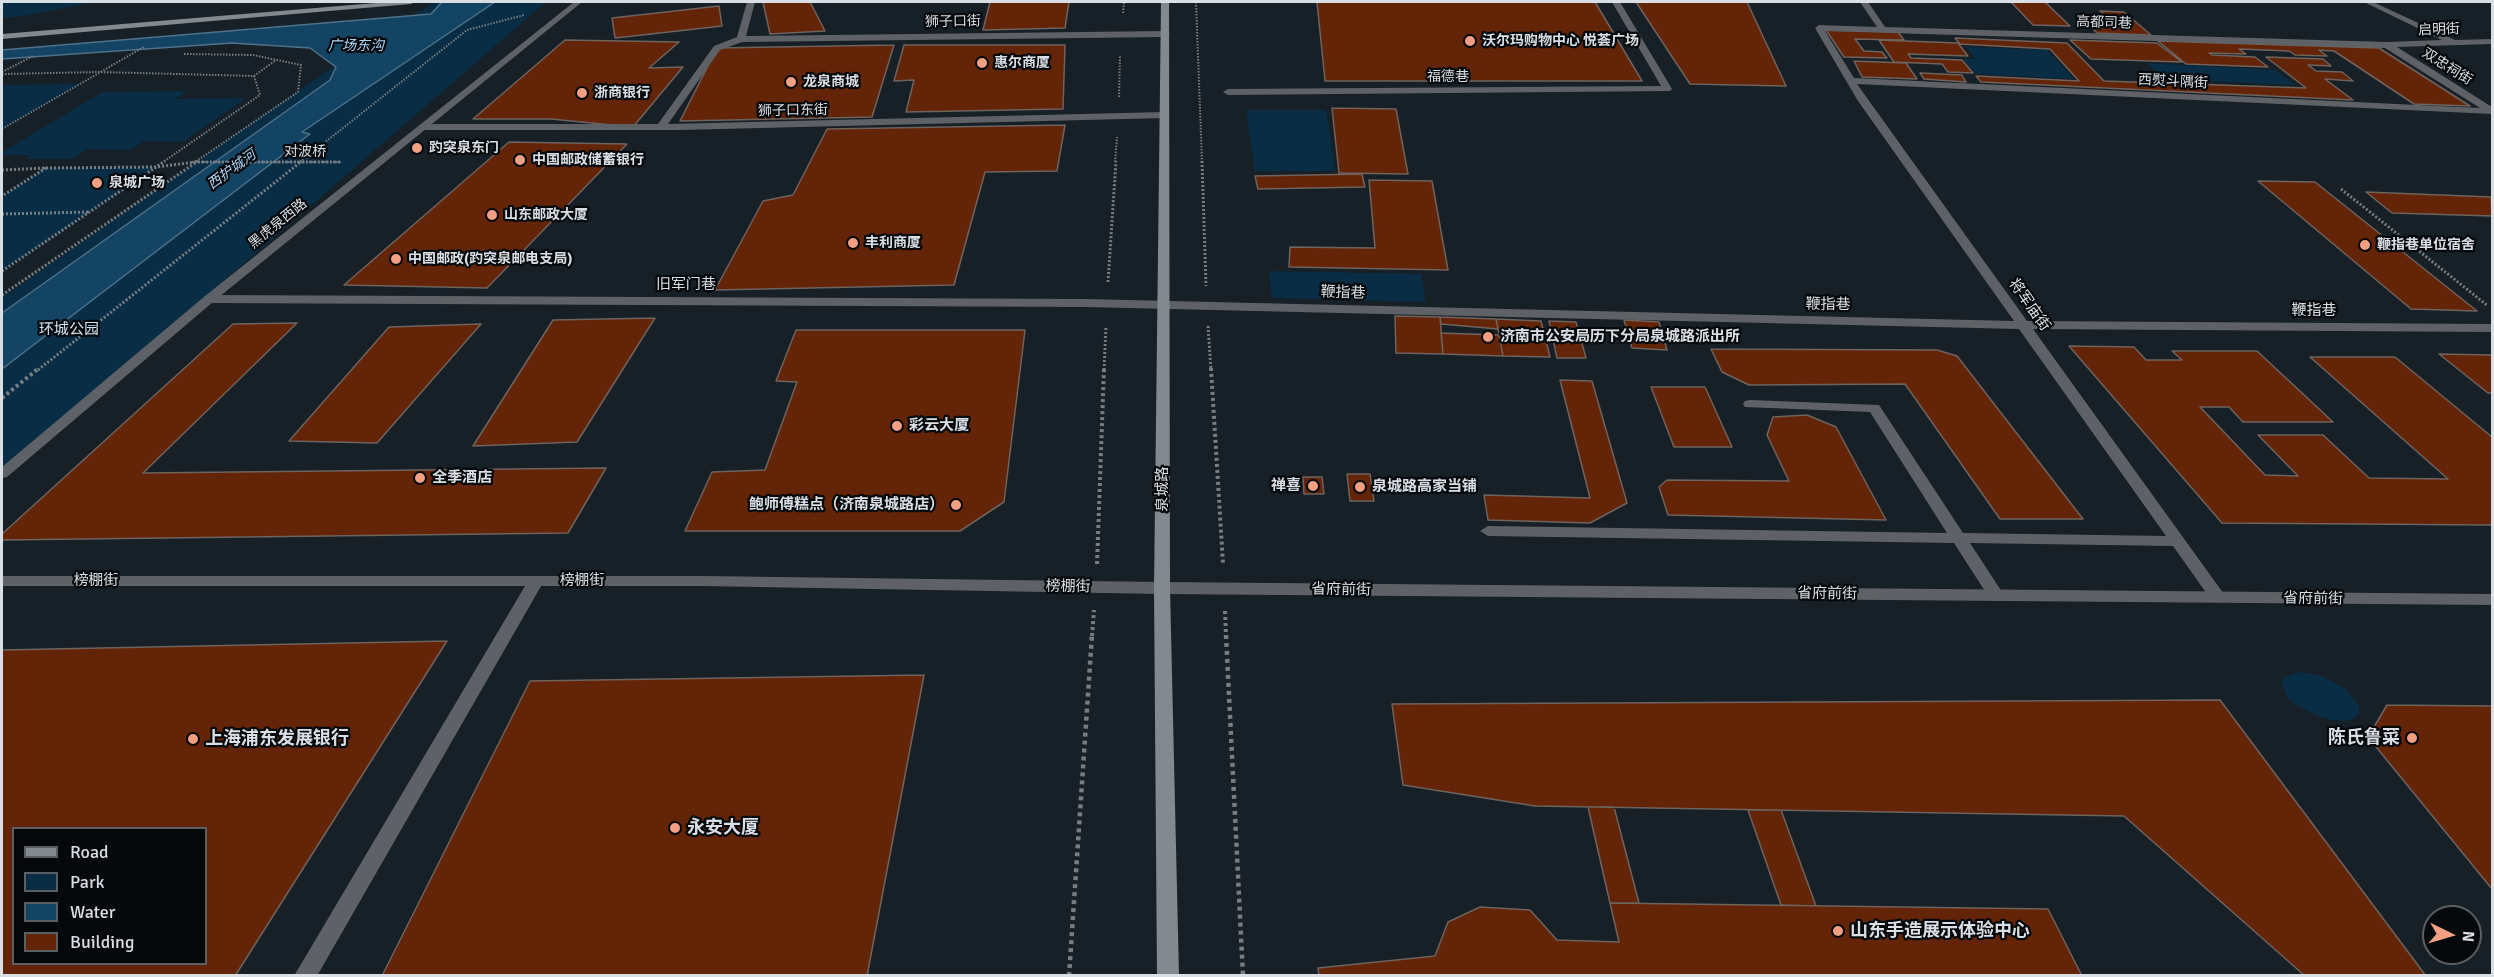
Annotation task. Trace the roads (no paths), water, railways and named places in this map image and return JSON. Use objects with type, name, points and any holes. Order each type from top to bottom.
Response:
[{"type":"main road","points":[[2,27],[326,2]]},
{"type":"main road","points":[[2,37],[411,2]]},
{"type":"main road","name":"泉城路","points":[[1166,2],[1162,588],[1168,975]]},
{"type":"street","name":"黑虎泉西路","points":[[2,474],[209,299],[578,2]]},
{"type":"street","points":[[661,127],[717,48],[741,39],[751,2]]},
{"type":"street","name":"福德巷","points":[[1228,92],[1667,89],[1616,2]]},
{"type":"street","points":[[1864,2],[1882,29]]},
{"type":"street","points":[[2368,2],[2455,43]]},
{"type":"street","name":"高都司巷","points":[[1820,27],[2387,45]]},
{"type":"street","name":"将军庙街","points":[[1820,27],[1863,100],[2218,597]]},
{"type":"street","name":"狮子口街","points":[[741,39],[1166,34]]},
{"type":"street","name":"启明街","points":[[2387,45],[2493,42]]},
{"type":"street","name":"双忠祠街","points":[[2387,45],[2492,111]]},
{"type":"street","name":"西熨斗隅街","points":[[1853,81],[2492,111]]},
{"type":"street","name":"狮子口东街","points":[[422,127],[661,127],[1165,115]]},
{"type":"street","name":"旧军门巷","points":[[209,299],[1164,304]]},
{"type":"street","name":"鞭指巷","points":[[1164,304],[1450,313],[2023,325],[2493,328]]},
{"type":"street","points":[[1750,404],[1874,408],[1996,596]]},
{"type":"street","points":[[1488,531],[2176,541]]},
{"type":"street","name":"榜棚街","points":[[2,581],[701,580],[1162,588]]},
{"type":"street","points":[[304,975],[536,581]]},
{"type":"street","name":"省府前街","points":[[1162,588],[2493,600]]},
{"type":"water","points":[[442,2],[495,2],[302,132],[310,134],[2,369],[2,313],[330,80],[336,67],[310,48],[232,43],[2,59],[2,50],[431,14]]},
{"type":"place","name":"沃尔玛购物中心 悦荟广场","points":[[1470,41]]},
{"type":"place","name":"惠尔商厦","points":[[982,63]]},
{"type":"place","name":"龙泉商城","points":[[791,82]]},
{"type":"place","name":"浙商银行","points":[[582,93]]},
{"type":"place","name":"趵突泉东门","points":[[417,148]]},
{"type":"place","name":"中国邮政储蓄银行","points":[[520,160]]},
{"type":"place","name":"泉城广场","points":[[97,183]]},
{"type":"place","name":"山东邮政大厦","points":[[492,215]]},
{"type":"place","name":"丰利商厦","points":[[853,243]]},
{"type":"place","name":"鞭指巷单位宿舍","points":[[2365,245]]},
{"type":"place","name":"中国邮政(趵突泉邮电支局)","points":[[396,259]]},
{"type":"place","name":"济南市公安局历下分局泉城路派出所","points":[[1488,337]]},
{"type":"place","name":"彩云大厦","points":[[897,426]]},
{"type":"place","name":"全季酒店","points":[[420,478]]},
{"type":"place","name":"禅喜","points":[[1313,486]]},
{"type":"place","name":"泉城路高家当铺","points":[[1360,487]]},
{"type":"place","name":"鲍师傅糕点（济南泉城路店）","points":[[956,505]]},
{"type":"place","name":"陈氏鲁菜","points":[[2412,738]]},
{"type":"place","name":"上海浦东发展银行","points":[[193,739]]},
{"type":"place","name":"永安大厦","points":[[675,828]]},
{"type":"place","name":"山东手造展示体验中心","points":[[1838,931]]},
{"type":"water label","name":"广场东沟","points":[[356,46]]},
{"type":"water label","name":"西护城河","points":[[232,170]]},
{"type":"park label","name":"环城公园","points":[[69,330]]}]
